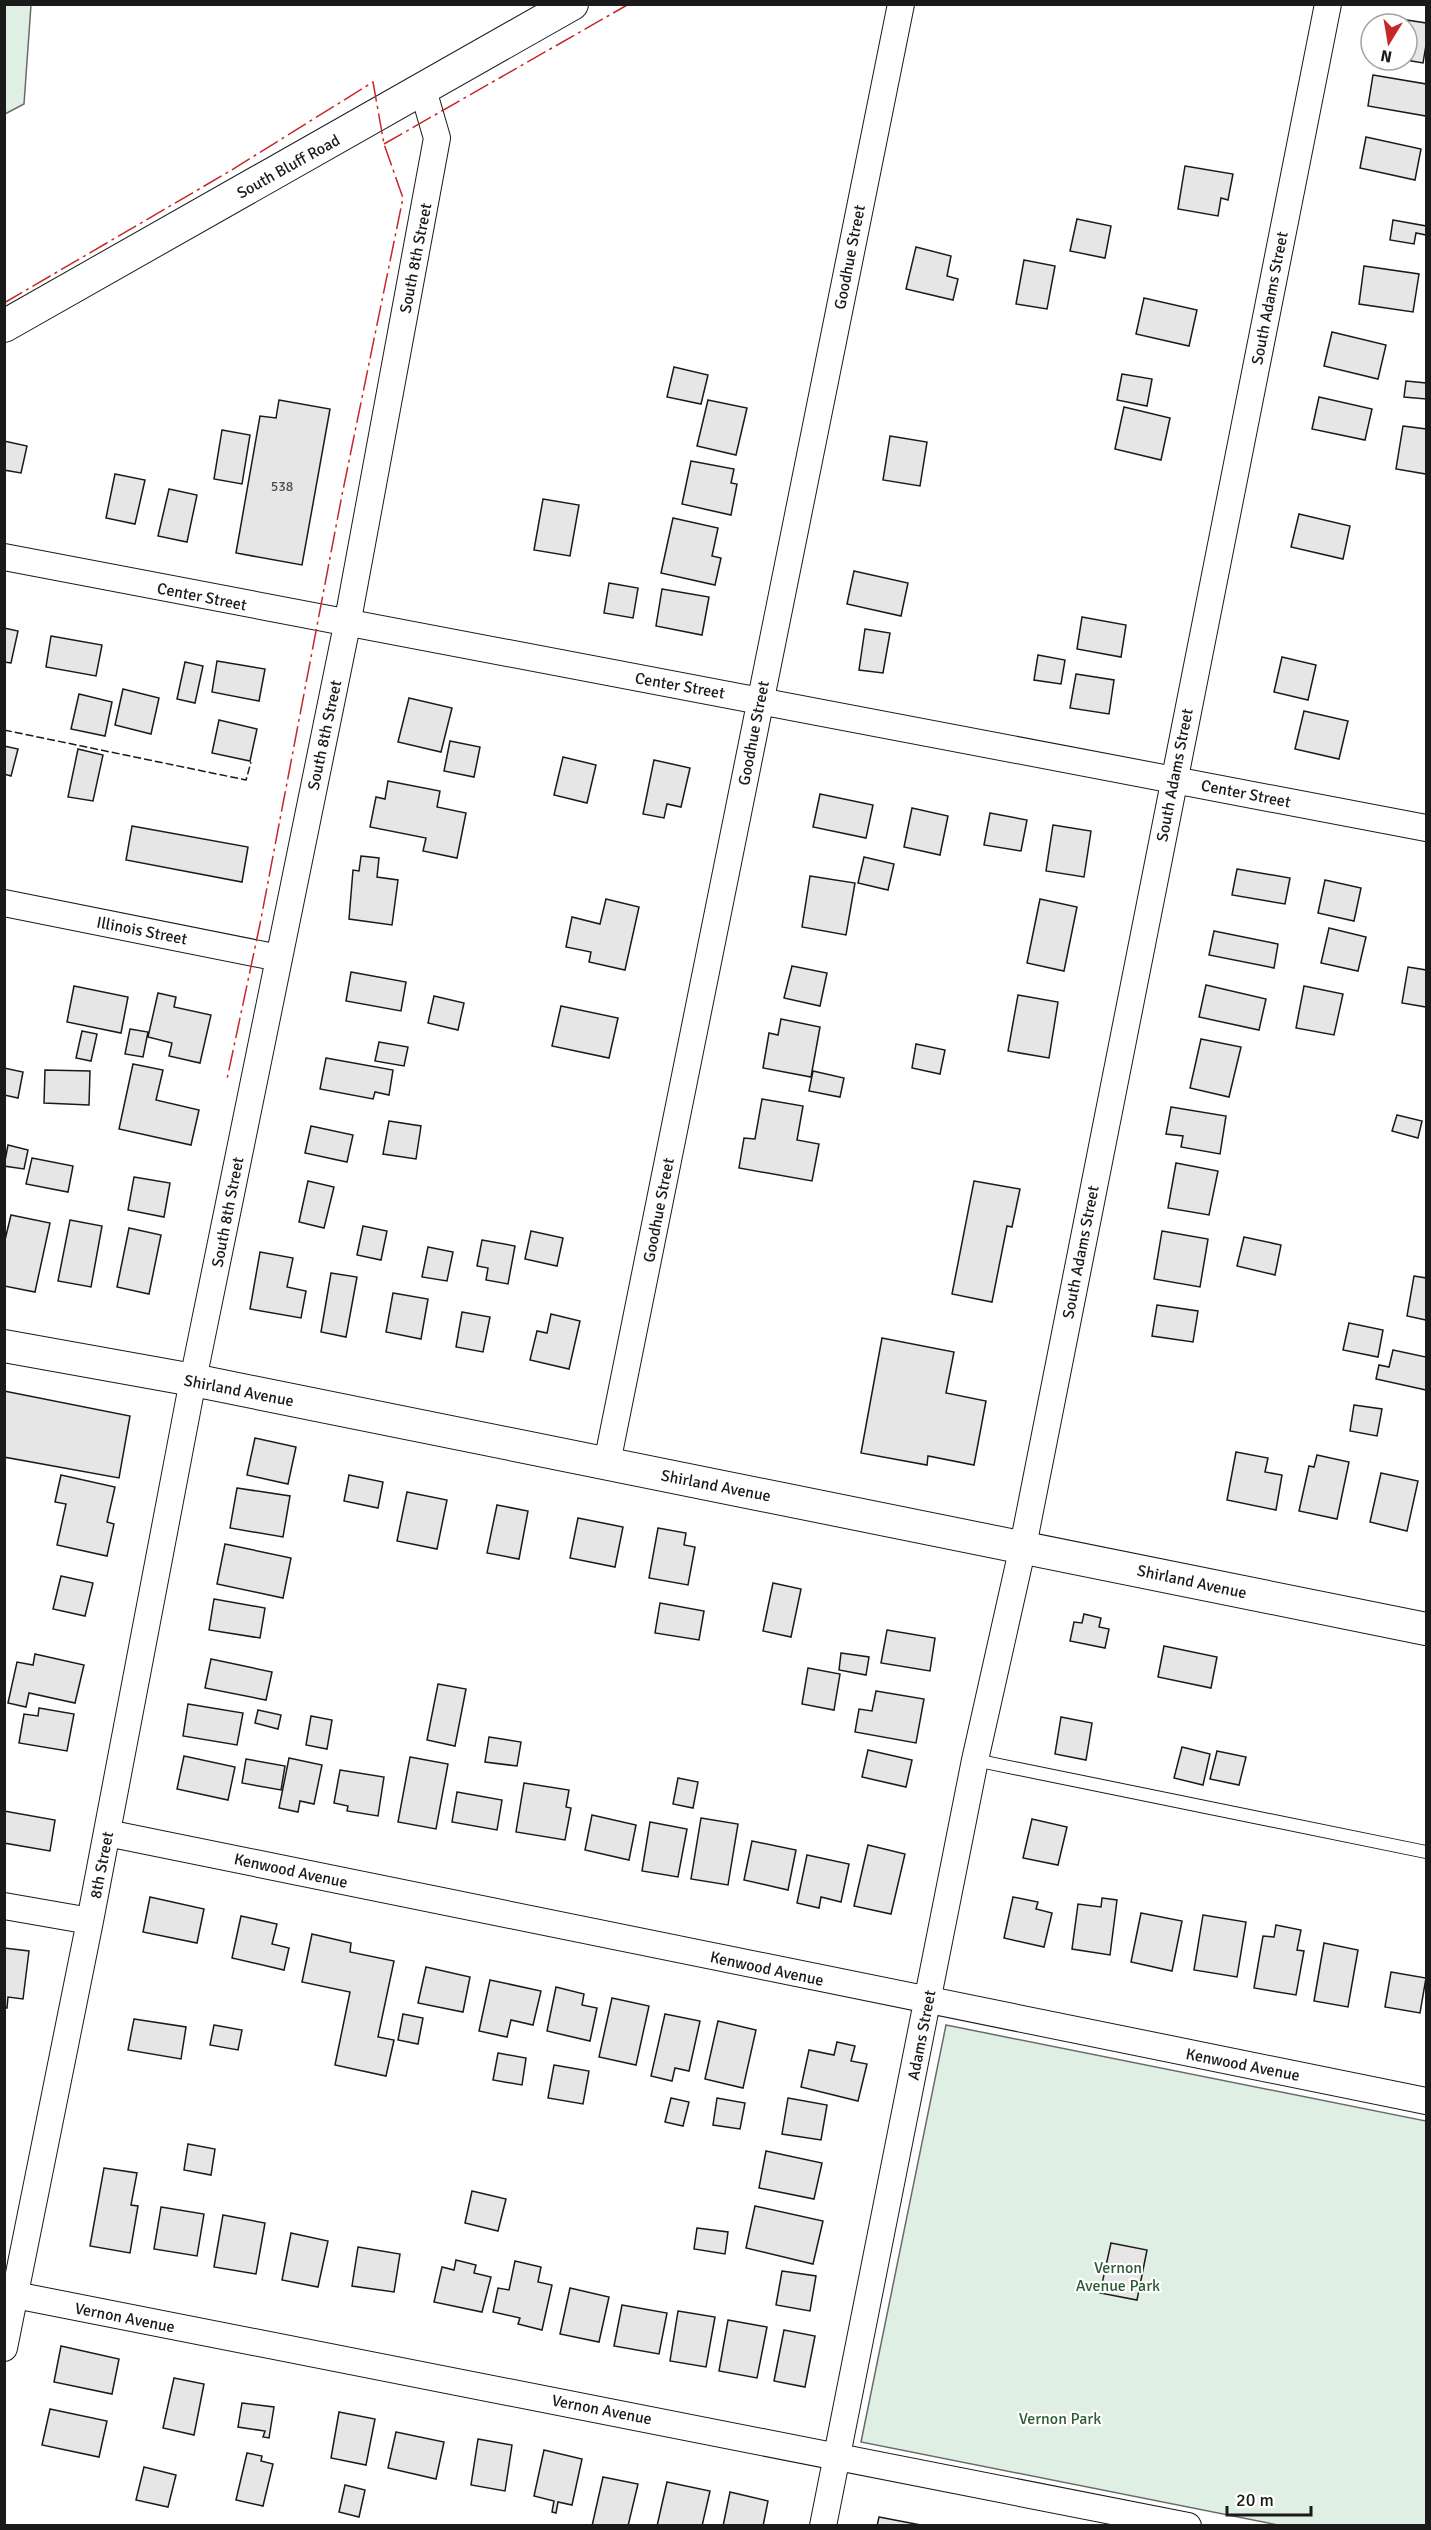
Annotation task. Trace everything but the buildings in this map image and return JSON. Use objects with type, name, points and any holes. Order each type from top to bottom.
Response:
[{"type":"street","name":"South Bluff Road","points":[[4,326],[572,4]]},
{"type":"street","name":"Goodhue Street","points":[[607,1463],[901,4]]},
{"type":"street","name":"South Adams Street","points":[[1023,1546],[1173,778],[1328,4]]},
{"type":"street","name":"South 8th Street","points":[[193,1380],[347,625],[437,138],[423,90]]},
{"type":"street","name":"Center Street","points":[[4,557],[347,625],[759,700],[1426,828]]},
{"type":"street","name":"Illinois Street","points":[[4,903],[279,958]]},
{"type":"street","name":"Shirland Avenue","points":[[4,1346],[193,1380],[1426,1629]]},
{"type":"street","name":"8th Street","points":[[4,2348],[15,2295],[13,2262],[90,1921],[193,1380]]},
{"type":"street","name":"Adams Street","points":[[823,2526],[975,1760],[1023,1546]]},
{"type":"street","name":"Kenwood Avenue","points":[[107,1833],[1426,2101]]},
{"type":"street","points":[[4,1906],[90,1921]]},
{"type":"street","name":"Vernon Avenue","points":[[15,2295],[837,2455],[1188,2526]]},
{"type":"lane","points":[[975,1760],[1426,1852]]},
{"type":"green space","points":[[5,4],[31,5],[24,104],[5,114]]},
{"type":"green space","name":"Vernon Avenue Park","points":[[946,2025],[1426,2121],[1426,2525],[1278,2525],[861,2442]]},
{"type":"fence","points":[[4,730],[246,780],[251,762]]},
{"type":"power","points":[[384,144],[629,4]]},
{"type":"power","points":[[4,303],[230,171],[373,82],[384,144],[403,198],[342,495],[260,924],[227,1079]]},
{"type":"park label","name":"Vernon Park","points":[[1060,2418]]}]
